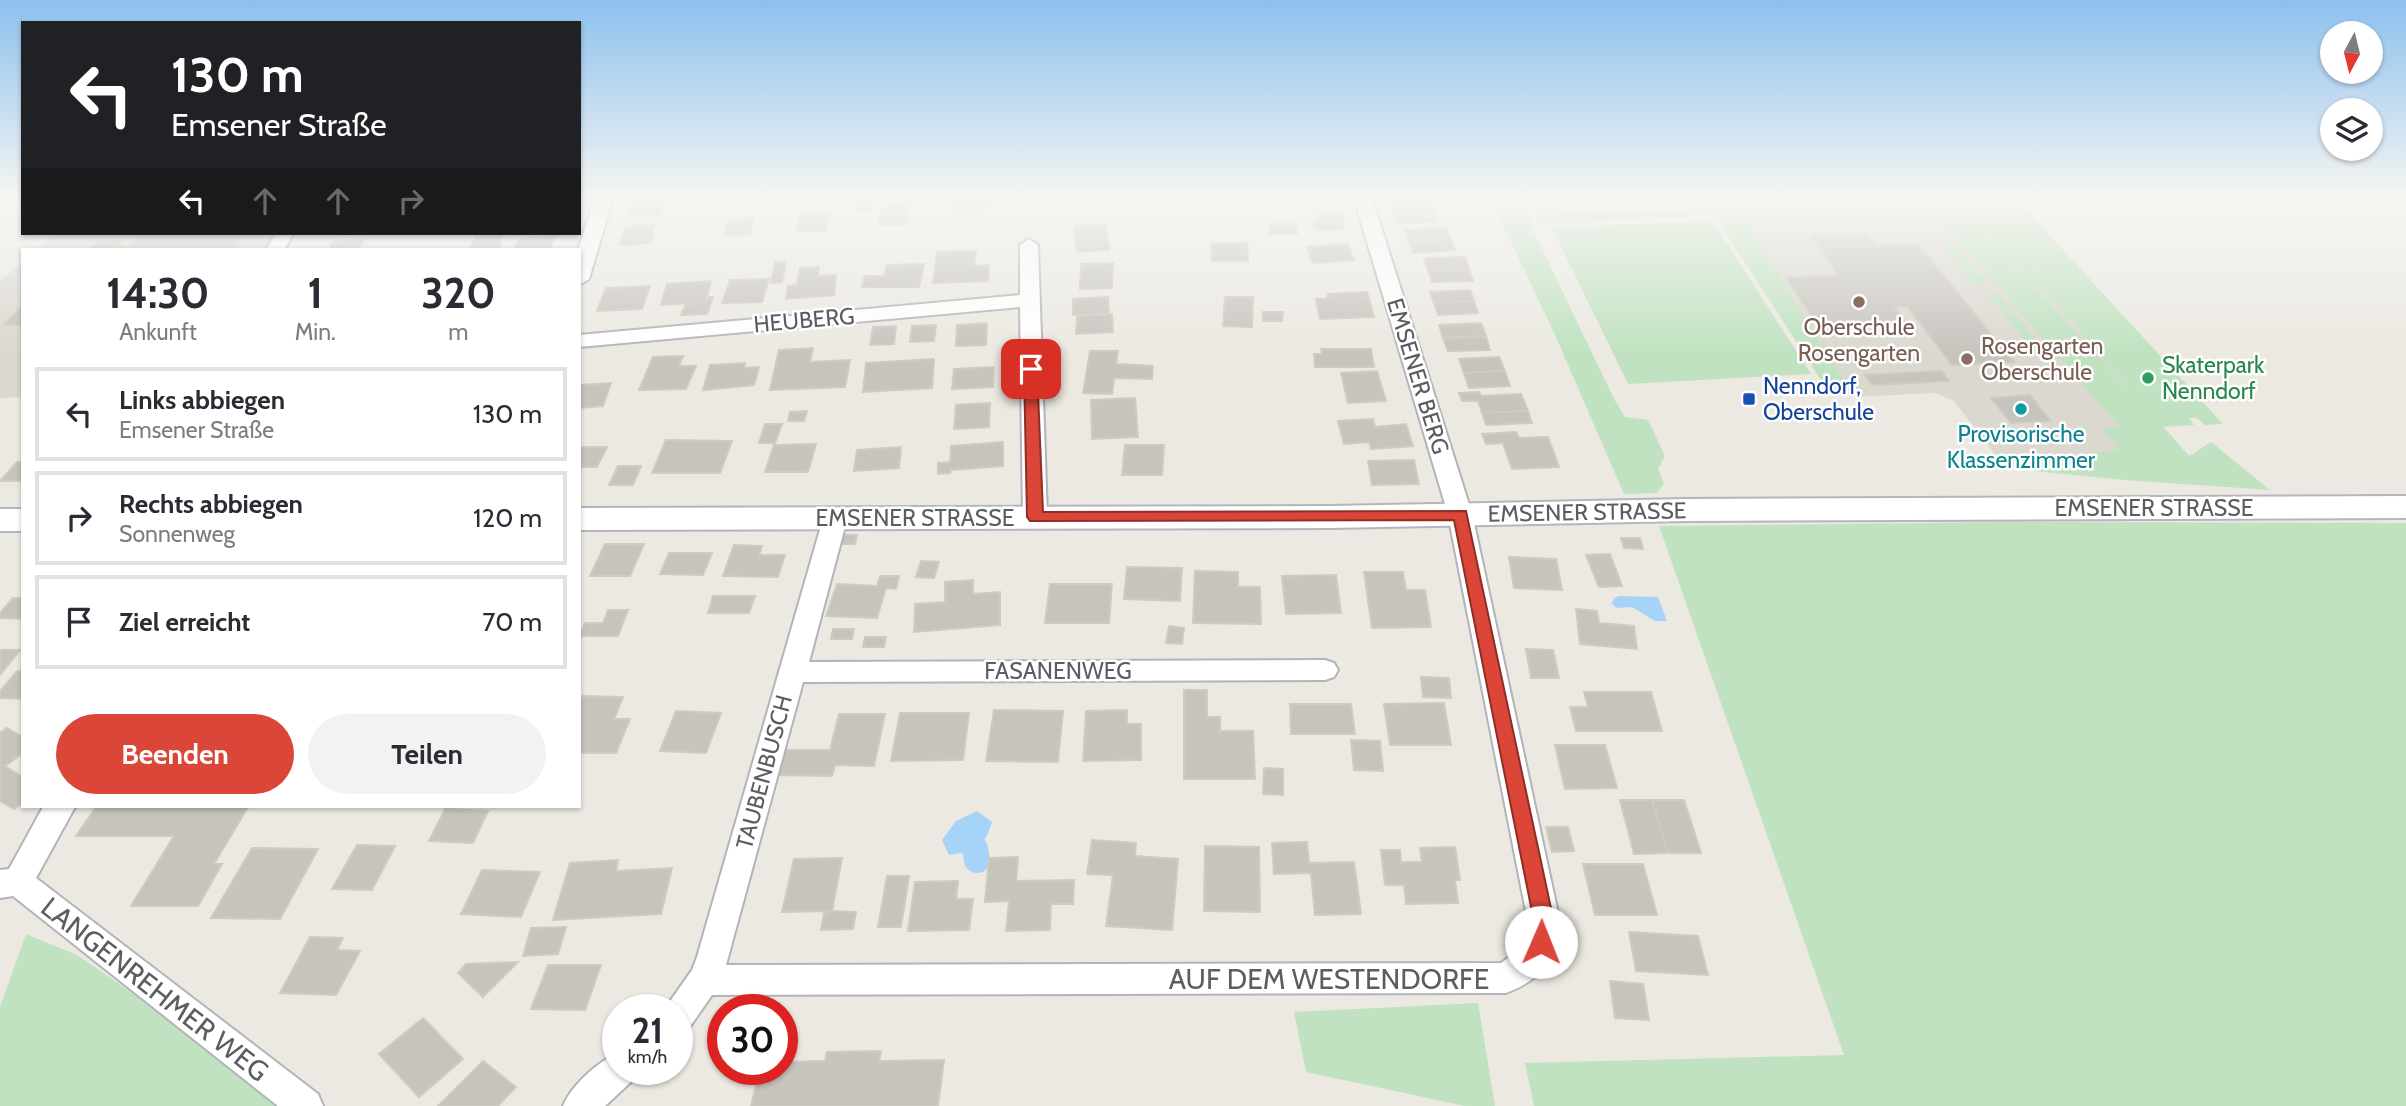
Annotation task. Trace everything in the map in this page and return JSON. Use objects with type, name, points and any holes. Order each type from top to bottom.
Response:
[{"type":"street","points":[[581,273],[588,250]]},
{"type":"street","points":[[1029,250],[1035,517]]},
{"type":"street","name":"EMSENER BERG","points":[[1379,250],[1460,514]]},
{"type":"street","name":"HEUBERG","points":[[581,341],[1028,300]]},
{"type":"street","name":"EMSENER STRASSE","points":[[581,519],[2406,507]]},
{"type":"street","name":"AUF DEM WESTENDORFE","points":[[704,980],[1506,978],[1536,956],[1545,927],[1460,514]]},
{"type":"street","name":"TAUBENBUSCH","points":[[693,995],[704,980],[713,957],[835,519]]},
{"type":"street","points":[[0,520],[21,520]]},
{"type":"street","name":"FASANENWEG","points":[[791,672],[1325,670]]},
{"type":"street","points":[[9,883],[59,808]]},
{"type":"street","name":"LANGENREHMER WEG","points":[[9,883],[306,1106]]},
{"type":"street","points":[[580,1106],[603,1085]]},
{"type":"shaded area","name":"Rosengarten Oberschule","points":[[1760,250],[2039,250],[2075,325],[2189,456],[2118,449],[2003,465],[1954,401],[1935,393],[1853,397]]},
{"type":"shaded area","points":[[21,264],[21,397],[0,398],[0,281]]},
{"type":"green space","points":[[1515,250],[1542,250],[1625,417],[1648,420],[1665,456],[1658,469],[1664,484],[1657,493],[1624,494]]},
{"type":"green space","points":[[1563,250],[1731,250],[1811,374],[1628,384]]},
{"type":"green space","points":[[1737,250],[1764,250],[1847,387],[1826,388]]},
{"type":"green space","points":[[1946,250],[1959,250],[1987,283],[1973,284]]},
{"type":"green space","points":[[1966,250],[2000,250],[2142,404],[2074,324],[2002,250],[2063,250],[2223,424],[2205,425],[2197,418],[2189,418],[2194,425],[2163,427],[2189,456],[2211,442],[2270,490],[2035,471],[2027,462],[2118,449],[2102,429],[2119,427]]},
{"type":"green space","points":[[1988,295],[1999,295],[2070,379],[2059,380]]},
{"type":"green space","points":[[2020,522],[2406,523],[2406,1106],[1534,1106],[1525,1063],[1844,1055],[1659,526]]},
{"type":"green space","points":[[26,934],[77,955],[191,1033],[283,1106],[0,1106],[0,1007]]},
{"type":"green space","points":[[1478,1003],[1495,1106],[1465,1106],[1306,1072],[1294,1012]]},
{"type":"water","points":[[1658,597],[1667,621],[1655,621],[1632,607],[1617,608],[1612,604],[1614,598]]},
{"type":"water","points":[[977,811],[992,822],[982,843],[973,850],[949,855],[942,840],[956,821]]},
{"type":"building","points":[[1077,250],[1109,250],[1077,252]]},
{"type":"building","points":[[1211,250],[1247,250],[1248,261],[1212,261]]},
{"type":"building","points":[[1308,250],[1350,250],[1354,260],[1313,263]]},
{"type":"building","points":[[1412,250],[1455,250],[1413,253]]},
{"type":"building","points":[[1821,250],[1923,250],[2014,362],[1952,365],[1907,306],[1894,307],[1906,322],[1819,327],[1786,278],[1839,275]]},
{"type":"building","points":[[976,251],[974,266],[989,265],[988,281],[933,283],[937,252]]},
{"type":"building","points":[[1465,257],[1469,269],[1428,270],[1424,258]]},
{"type":"building","points":[[775,262],[786,262],[782,282],[771,283]]},
{"type":"building","points":[[1113,263],[1112,288],[1080,289],[1081,264]]},
{"type":"building","points":[[924,264],[919,287],[862,287],[865,276],[884,276],[887,265]]},
{"type":"building","points":[[819,267],[818,276],[836,275],[834,295],[786,299],[788,286],[797,285],[800,268]]},
{"type":"building","points":[[1469,269],[1473,281],[1432,282],[1428,270]]},
{"type":"building","points":[[769,279],[762,302],[722,303],[730,280]]},
{"type":"building","points":[[711,281],[706,302],[661,305],[667,284]]},
{"type":"building","points":[[650,286],[642,309],[597,311],[606,288]]},
{"type":"building","points":[[1470,290],[1474,301],[1434,303],[1430,292]]},
{"type":"building","points":[[1367,292],[1374,317],[1320,319],[1316,299],[1328,299],[1327,294]]},
{"type":"building","points":[[707,297],[713,297],[707,314],[681,315],[686,304],[706,302]]},
{"type":"building","points":[[1108,297],[1109,313],[1073,315],[1073,299]]},
{"type":"building","points":[[1225,297],[1253,297],[1252,327],[1223,326]]},
{"type":"building","points":[[1474,301],[1478,313],[1438,315],[1434,303]]},
{"type":"building","points":[[21,307],[21,325],[3,325]]},
{"type":"building","points":[[1263,312],[1283,312],[1282,321],[1263,321]]},
{"type":"building","points":[[1112,314],[1113,332],[1076,334],[1077,316]]},
{"type":"building","points":[[987,323],[986,345],[956,346],[957,325]]},
{"type":"building","points":[[1481,323],[1486,336],[1443,338],[1439,325]]},
{"type":"building","points":[[936,325],[934,341],[910,342],[912,326]]},
{"type":"building","points":[[896,326],[894,344],[870,345],[873,327]]},
{"type":"building","points":[[1486,336],[1490,350],[1448,351],[1443,338]]},
{"type":"building","points":[[813,348],[810,362],[850,360],[845,387],[770,390],[779,350]]},
{"type":"building","points":[[1321,349],[1371,349],[1374,367],[1315,367],[1314,354],[1322,354]]},
{"type":"building","points":[[1090,351],[1118,351],[1116,364],[1153,366],[1152,379],[1114,378],[1112,394],[1083,393]]},
{"type":"building","points":[[683,356],[679,366],[696,366],[686,389],[639,390],[653,357]]},
{"type":"building","points":[[1499,357],[1505,371],[1464,373],[1459,359]]},
{"type":"building","points":[[934,359],[932,388],[863,392],[866,363]]},
{"type":"building","points":[[745,363],[744,368],[759,367],[754,385],[703,390],[710,365]]},
{"type":"building","points":[[994,367],[993,387],[952,389],[954,369]]},
{"type":"building","points":[[1377,371],[1386,401],[1348,403],[1341,373]]},
{"type":"building","points":[[1505,371],[1510,386],[1469,388],[1464,373]]},
{"type":"building","points":[[1942,371],[1949,381],[1872,385],[1865,375]]},
{"type":"building","points":[[611,383],[603,406],[581,408],[581,385]]},
{"type":"building","points":[[1479,392],[1481,396],[1521,394],[1528,411],[1482,413],[1478,401],[1462,401],[1459,393]]},
{"type":"building","name":"Provisorische Klassenzimmer","points":[[2030,395],[2051,421],[2011,423],[1991,398]]},
{"type":"building","points":[[1135,398],[1138,437],[1092,439],[1091,400]]},
{"type":"building","points":[[990,403],[989,427],[954,429],[956,405]]},
{"type":"building","points":[[807,411],[804,421],[788,421],[790,412]]},
{"type":"building","points":[[1528,411],[1532,423],[1486,425],[1482,413]]},
{"type":"building","points":[[1373,419],[1375,427],[1406,424],[1413,446],[1371,449],[1369,442],[1344,444],[1338,421]]},
{"type":"building","points":[[765,424],[782,424],[775,443],[759,443]]},
{"type":"building","points":[[1516,432],[1519,438],[1548,437],[1559,467],[1512,469],[1503,443],[1486,444],[1482,434]]},
{"type":"building","points":[[666,440],[732,441],[720,473],[652,473]]},
{"type":"building","points":[[1003,442],[1003,466],[951,470],[950,473],[938,474],[938,463],[950,462],[951,446]]},
{"type":"building","points":[[816,444],[808,472],[765,472],[774,445]]},
{"type":"building","points":[[1125,445],[1164,445],[1162,475],[1122,475]]},
{"type":"building","points":[[581,447],[607,447],[597,467],[581,467]]},
{"type":"building","points":[[901,447],[899,468],[854,471],[857,450]]},
{"type":"building","points":[[1414,460],[1419,484],[1372,485],[1368,461]]},
{"type":"building","points":[[17,462],[21,462],[21,481],[0,481]]},
{"type":"building","points":[[618,466],[641,466],[633,485],[609,485]]},
{"type":"building","points":[[841,535],[857,535],[855,544],[839,544]]},
{"type":"building","points":[[1621,538],[1640,538],[1643,549],[1624,548]]},
{"type":"building","points":[[605,544],[644,544],[630,576],[590,576]]},
{"type":"building","points":[[734,545],[762,546],[759,555],[785,555],[778,577],[723,576]]},
{"type":"building","points":[[669,553],[712,553],[703,575],[660,574]]},
{"type":"building","points":[[1610,554],[1622,586],[1599,587],[1586,555]]},
{"type":"building","points":[[1509,557],[1556,559],[1562,590],[1514,588]]},
{"type":"building","points":[[921,561],[939,562],[934,578],[916,577]]},
{"type":"building","points":[[1127,567],[1182,568],[1180,601],[1124,599]]},
{"type":"building","points":[[1195,571],[1238,572],[1238,587],[1260,587],[1261,624],[1193,623]]},
{"type":"building","points":[[1364,572],[1403,572],[1406,590],[1425,590],[1431,627],[1372,628]]},
{"type":"building","points":[[1336,575],[1341,613],[1286,614],[1282,576]]},
{"type":"building","points":[[880,576],[899,576],[896,589],[886,588],[877,618],[826,616],[837,584],[877,586]]},
{"type":"building","points":[[973,580],[973,594],[1000,592],[1000,625],[914,632],[915,604],[945,602],[945,582]]},
{"type":"building","points":[[1050,584],[1112,584],[1109,623],[1045,623]]},
{"type":"building","points":[[713,596],[755,596],[749,613],[708,613]]},
{"type":"building","points":[[13,598],[21,598],[21,619],[0,618],[0,613]]},
{"type":"building","points":[[1576,609],[1597,611],[1599,623],[1634,626],[1637,649],[1580,644]]},
{"type":"building","points":[[608,610],[628,610],[618,636],[581,636],[585,623],[603,623]]},
{"type":"building","points":[[1169,626],[1184,628],[1182,644],[1166,643]]},
{"type":"building","points":[[833,629],[854,629],[852,639],[831,639]]},
{"type":"building","points":[[865,637],[886,637],[884,647],[863,647]]},
{"type":"building","points":[[1526,649],[1553,650],[1559,678],[1531,678]]},
{"type":"building","points":[[0,650],[20,650],[0,675]]},
{"type":"building","points":[[17,671],[21,671],[21,699],[0,698],[0,691]]},
{"type":"building","points":[[1421,677],[1449,678],[1451,698],[1423,697]]},
{"type":"building","points":[[1184,690],[1207,690],[1207,717],[1220,717],[1220,731],[1253,731],[1255,779],[1184,779]]},
{"type":"building","points":[[1584,692],[1651,692],[1662,731],[1576,731],[1570,707],[1588,707]]},
{"type":"building","points":[[583,696],[623,697],[614,719],[630,719],[616,753],[581,753]]},
{"type":"building","points":[[1444,703],[1451,745],[1390,745],[1384,704]]},
{"type":"building","points":[[1290,704],[1351,704],[1355,734],[1291,734]]},
{"type":"building","points":[[994,710],[1063,711],[1058,762],[986,761]]},
{"type":"building","points":[[1127,710],[1127,724],[1141,724],[1141,760],[1083,761],[1086,711]]},
{"type":"building","points":[[676,711],[721,713],[706,753],[660,751]]},
{"type":"building","points":[[900,713],[969,713],[963,760],[891,761]]},
{"type":"building","points":[[839,714],[885,714],[874,766],[835,765],[832,776],[772,775],[779,750],[830,750]]},
{"type":"building","points":[[7,728],[21,736],[21,754],[5,766],[21,776],[21,804],[14,809],[0,801],[0,733]]},
{"type":"building","points":[[1351,740],[1380,741],[1383,771],[1354,770]]},
{"type":"building","points":[[1555,745],[1605,745],[1617,788],[1565,789]]},
{"type":"building","points":[[1264,768],[1283,769],[1283,795],[1263,794]]},
{"type":"building","points":[[1620,800],[1652,800],[1668,853],[1634,854]]},
{"type":"building","points":[[1652,800],[1684,800],[1701,853],[1668,853]]},
{"type":"building","points":[[95,808],[247,808],[214,864],[222,864],[198,906],[131,906],[174,836],[76,836]]},
{"type":"building","points":[[445,809],[488,811],[473,843],[429,841]]},
{"type":"building","points":[[1546,827],[1568,827],[1574,851],[1552,852]]},
{"type":"building","points":[[1092,840],[1136,843],[1135,856],[1178,859],[1172,930],[1106,926],[1113,875],[1087,874]]},
{"type":"building","points":[[1307,842],[1309,863],[1354,862],[1361,914],[1315,915],[1311,873],[1274,874],[1272,843]]},
{"type":"building","points":[[357,845],[395,846],[372,890],[332,889]]},
{"type":"building","points":[[1205,846],[1259,847],[1260,912],[1204,911]]},
{"type":"building","points":[[1455,847],[1460,880],[1455,880],[1458,903],[1406,904],[1404,885],[1385,885],[1381,850],[1400,850],[1401,862],[1422,862],[1420,848]]},
{"type":"building","points":[[252,848],[318,849],[280,919],[211,918]]},
{"type":"building","points":[[1018,857],[1016,881],[1074,880],[1073,904],[1051,904],[1050,930],[1006,931],[1009,901],[985,902],[989,858]]},
{"type":"building","points":[[842,858],[832,911],[782,912],[794,859]]},
{"type":"building","points":[[618,860],[616,871],[672,868],[661,914],[553,920],[570,863]]},
{"type":"building","points":[[1583,864],[1643,864],[1657,915],[1595,915]]},
{"type":"building","points":[[482,870],[540,872],[521,917],[461,914]]},
{"type":"building","points":[[887,876],[909,876],[901,927],[878,927]]},
{"type":"building","points":[[958,881],[956,899],[973,899],[969,930],[908,931],[915,882]]},
{"type":"building","points":[[856,912],[853,929],[821,930],[824,913]]},
{"type":"building","points":[[566,927],[558,954],[523,956],[531,928]]},
{"type":"building","points":[[1629,932],[1698,936],[1708,975],[1636,971]]},
{"type":"building","points":[[310,937],[343,938],[337,950],[360,951],[336,995],[280,993]]},
{"type":"building","points":[[518,962],[483,997],[458,973],[466,964]]},
{"type":"building","points":[[548,965],[601,965],[585,1010],[531,1009]]},
{"type":"building","points":[[1610,981],[1643,984],[1649,1020],[1615,1018]]},
{"type":"building","points":[[423,1018],[463,1059],[419,1097],[379,1054]]},
{"type":"building","points":[[881,1051],[879,1061],[944,1060],[938,1106],[751,1106],[756,1085],[798,1085],[798,1062],[825,1061],[827,1052]]},
{"type":"building","points":[[483,1061],[516,1087],[498,1106],[438,1106]]},
{"type":"waterway","points":[[975,849],[977,860]]},
{"type":"place","name":"Oberschule Rosengarten","points":[[1859,302]]},
{"type":"place","name":"Rosengarten Oberschule","points":[[1967,359]]},
{"type":"place","name":"Skaterpark Nenndorf","points":[[2148,378]]},
{"type":"place","name":"Nenndorf, Oberschule","points":[[1749,399]]},
{"type":"place","name":"Provisorische Klassenzimmer","points":[[2021,409]]},
{"type":"route","points":[[1031,369],[1035,517],[1460,514],[1545,927],[1541,942]]}]
